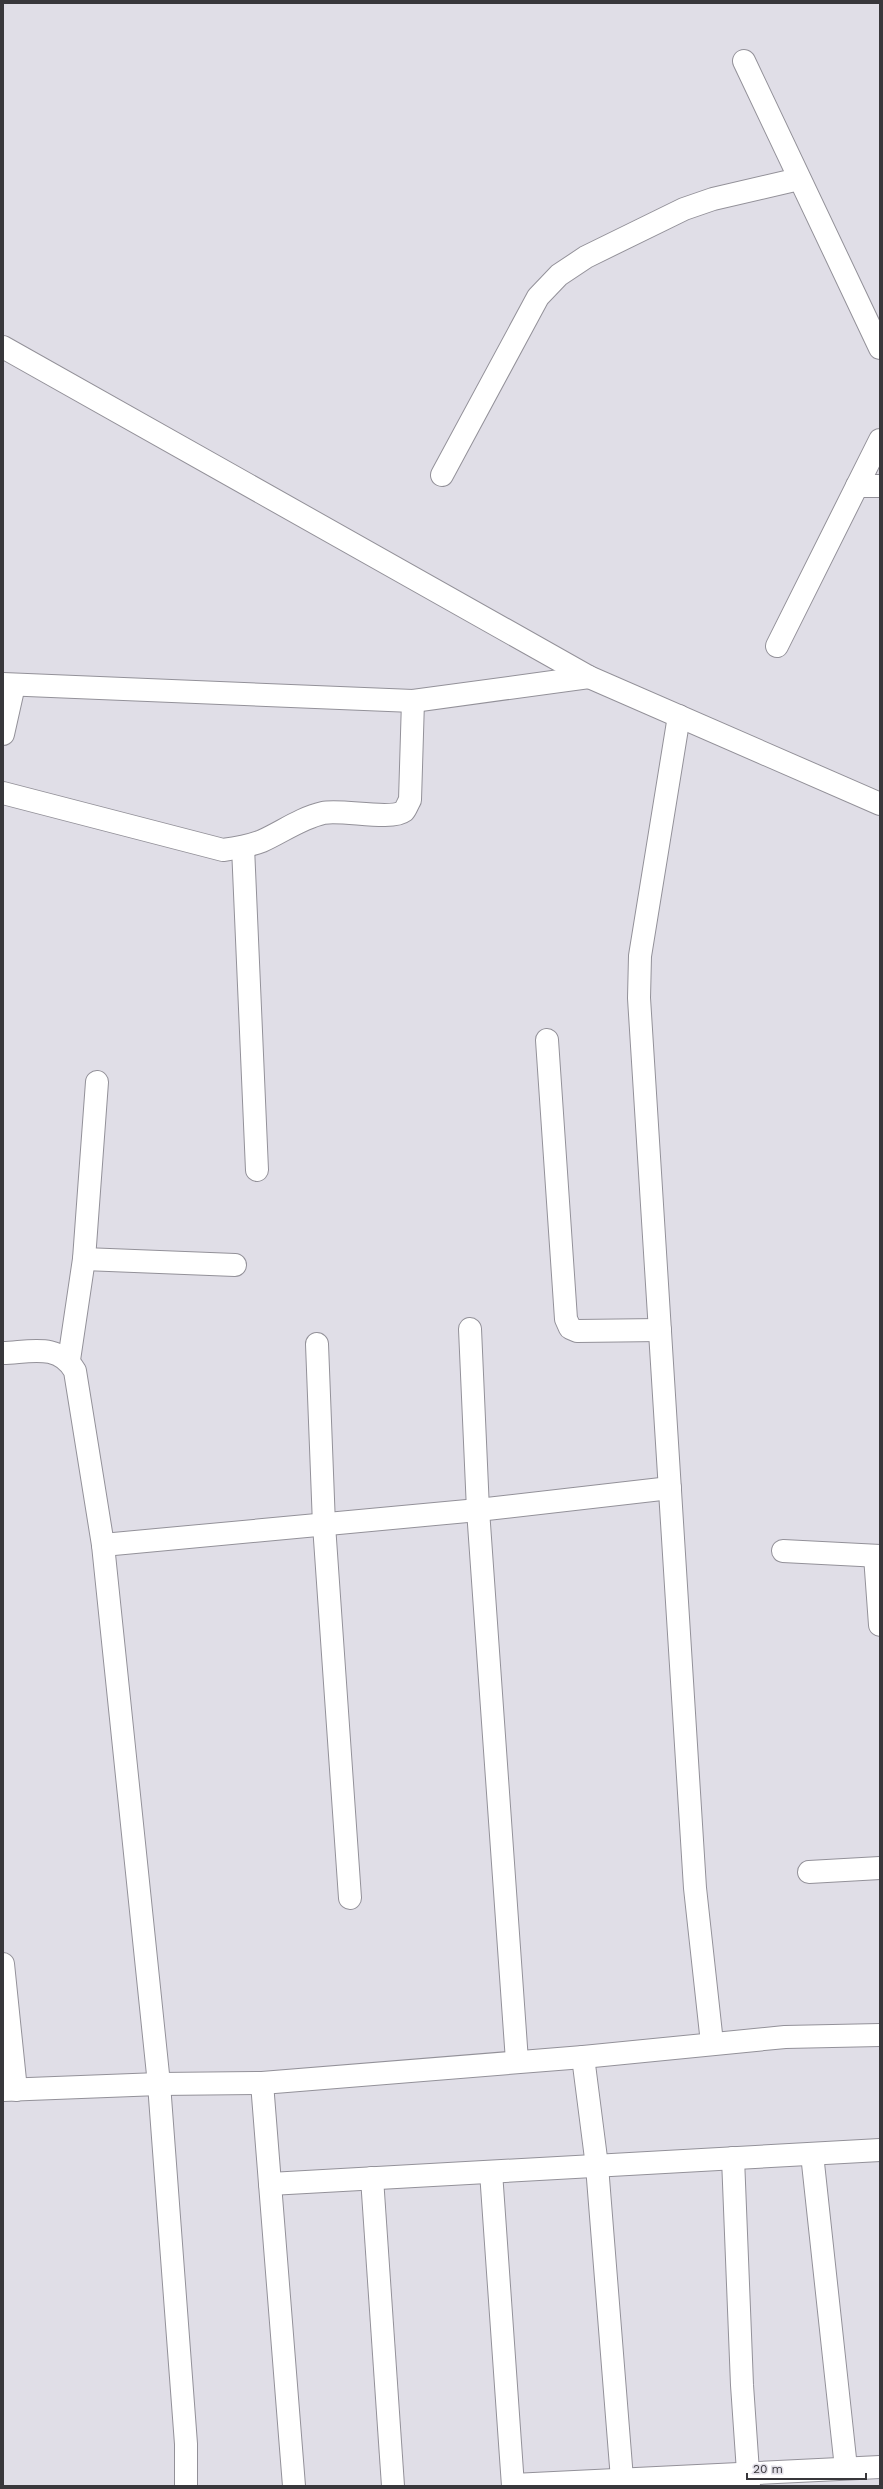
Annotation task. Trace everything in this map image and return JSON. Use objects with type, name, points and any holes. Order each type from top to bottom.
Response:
[{"type":"street","points":[[744,61],[880,348]]},
{"type":"street","points":[[442,475],[538,297],[559,275],[586,257],[684,209],[714,199],[799,178]]},
{"type":"street","points":[[3,347],[589,676],[880,804]]},
{"type":"street","points":[[777,646],[880,440]]},
{"type":"street","points":[[857,486],[880,486]]},
{"type":"street","points":[[3,734],[8,685],[413,701],[589,676]]},
{"type":"street","points":[[3,793],[223,850],[243,847],[323,813],[353,812],[395,815],[404,810],[410,800],[413,701]]},
{"type":"street","points":[[679,716],[640,956],[639,998],[695,1888],[712,2043]]},
{"type":"street","points":[[243,847],[257,1170]]},
{"type":"street","points":[[547,1040],[566,1319],[570,1328],[576,1330],[660,1330]]},
{"type":"street","points":[[69,1360],[84,1259],[97,1082]]},
{"type":"street","points":[[84,1259],[235,1265]]},
{"type":"street","points":[[470,1329],[478,1510],[517,2061]]},
{"type":"street","points":[[317,1344],[324,1525],[350,1898]]},
{"type":"street","points":[[3,1353],[47,1351],[61,1355],[69,1360],[75,1371],[103,1545],[159,2084],[186,2444],[186,2486]]},
{"type":"street","points":[[103,1545],[478,1510],[670,1488]]},
{"type":"street","points":[[783,1551],[878,1556],[880,1625]]},
{"type":"street","points":[[809,1872],[880,1868]]},
{"type":"street","points":[[3,1964],[9,2090],[159,2084],[262,2083],[517,2061],[583,2057],[785,2036],[880,2035]]},
{"type":"street","points":[[583,2057],[597,2166],[630,2481]]},
{"type":"street","points":[[262,2083],[294,2486]]},
{"type":"street","points":[[270,2184],[880,2150]]},
{"type":"street","points":[[491,2172],[513,2486],[630,2481],[748,2480],[863,2472],[812,2154]]},
{"type":"street","points":[[733,2158],[748,2480]]},
{"type":"street","points":[[372,2178],[393,2486]]}]
